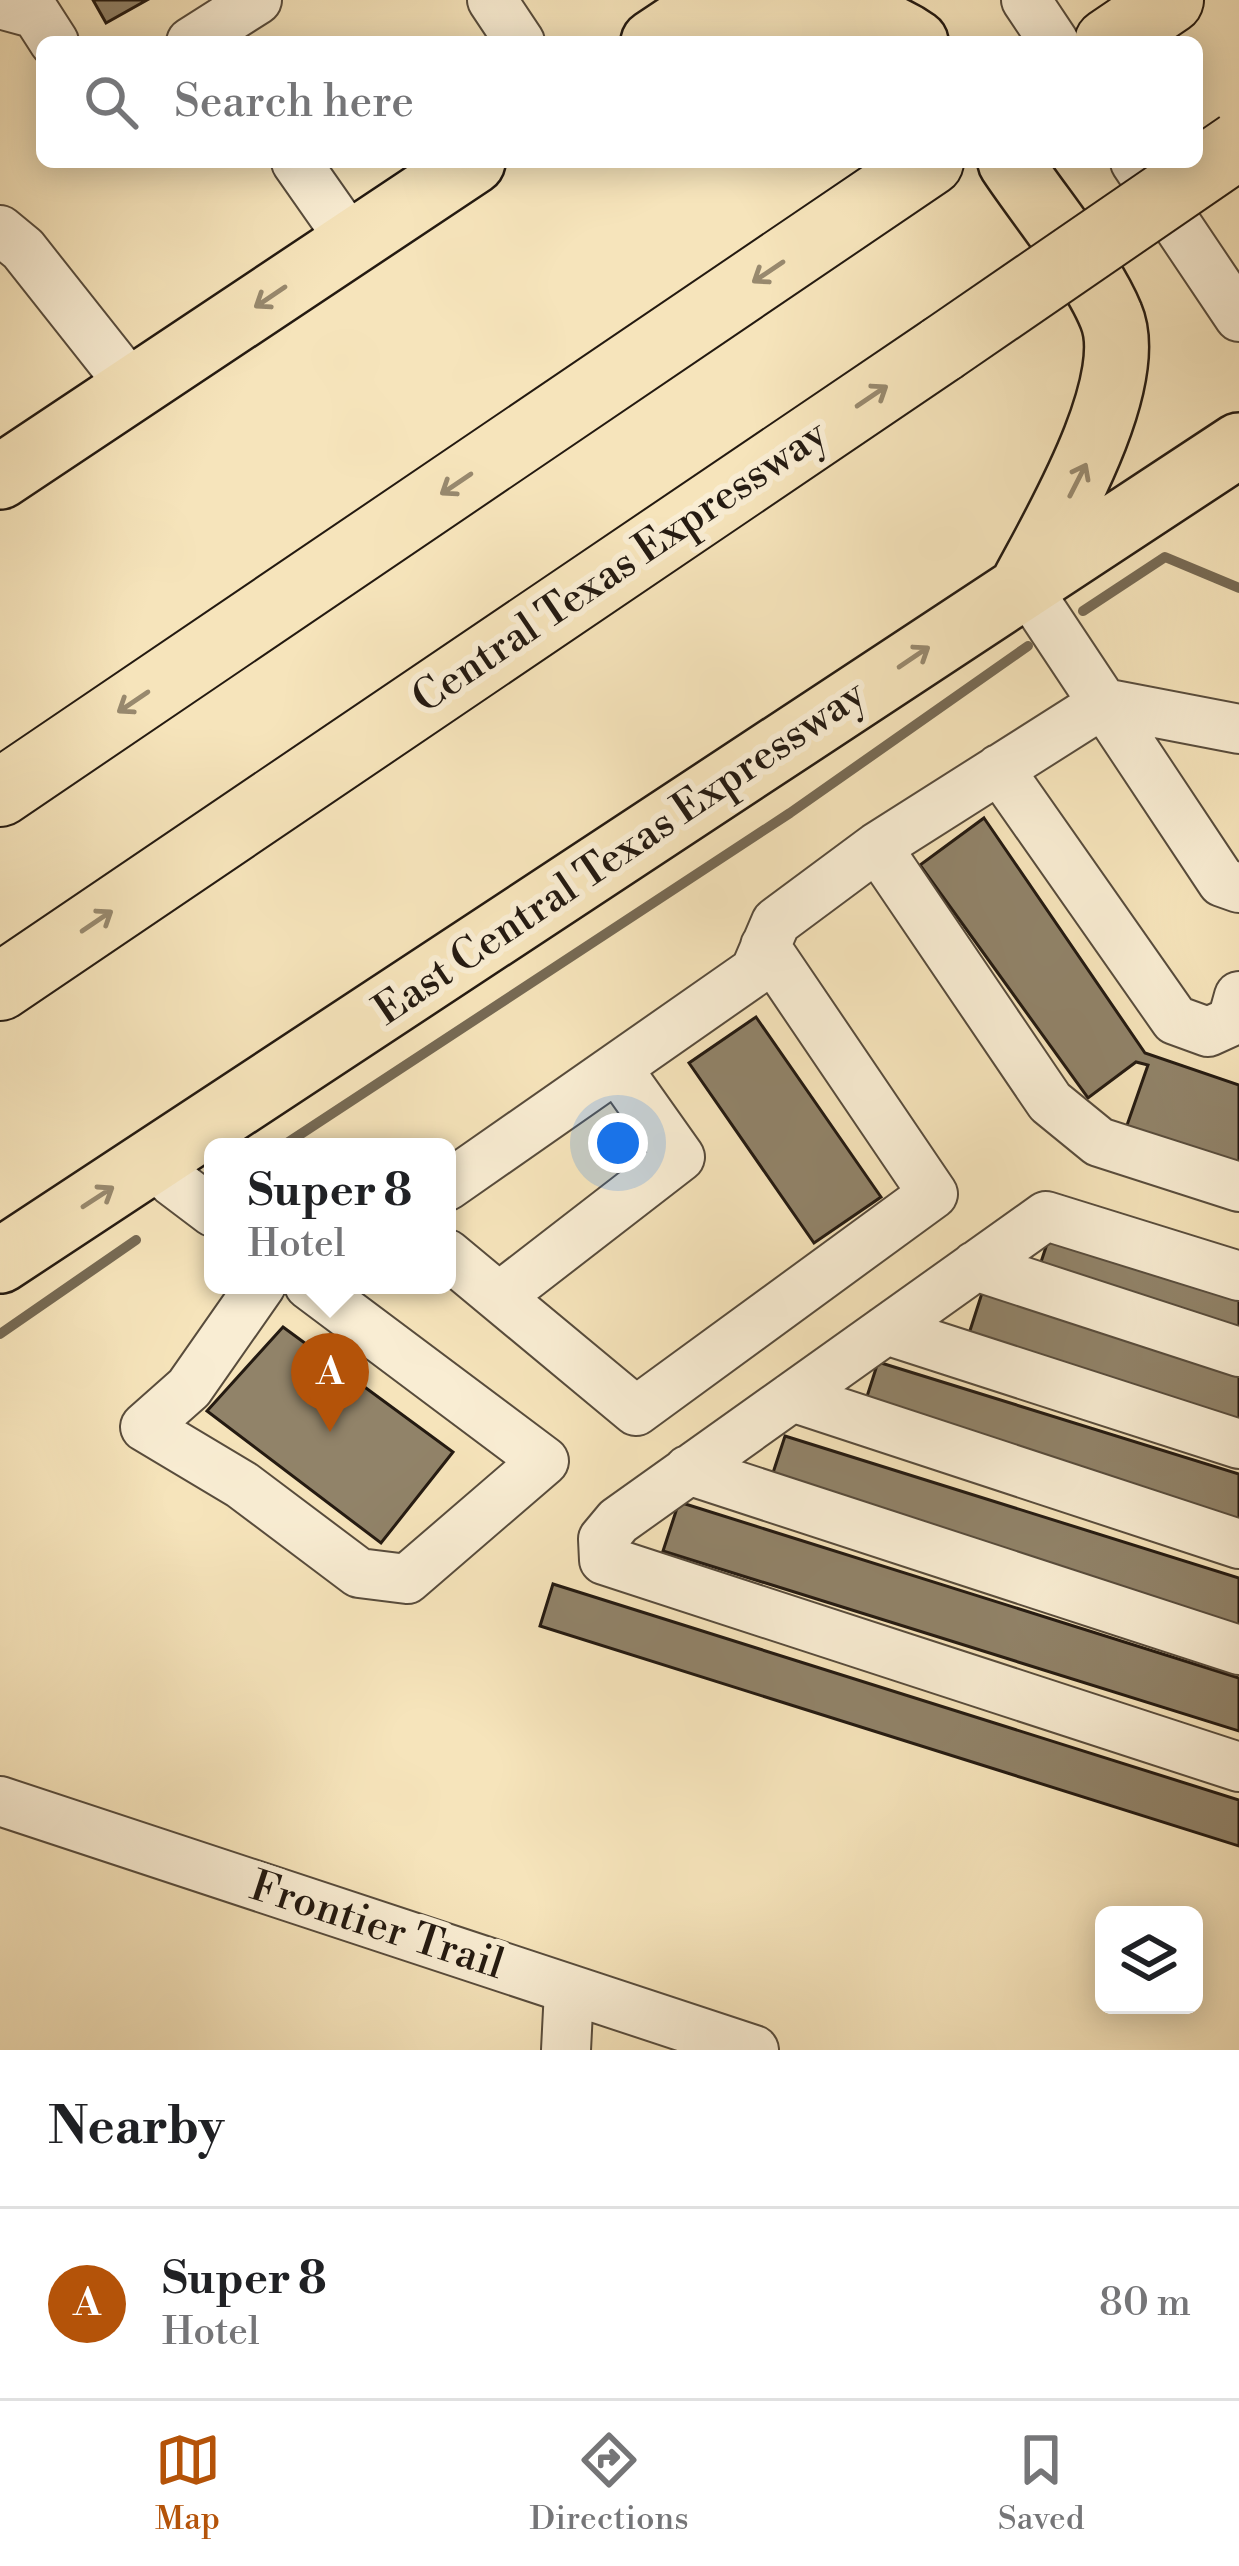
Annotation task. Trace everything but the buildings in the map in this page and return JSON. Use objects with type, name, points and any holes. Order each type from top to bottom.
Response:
[{"type":"highway","points":[[1117,36],[1170,0]]},
{"type":"highway","name":"Central Texas Expressway","points":[[0,987],[1239,145]]},
{"type":"highway","points":[[0,793],[921,168]]},
{"type":"main road","points":[[690,17],[850,7],[909,36]]},
{"type":"main road","points":[[0,477],[464,168]]},
{"type":"main road","points":[[1014,168],[1113,319],[1113,376],[1095,446],[1024,584]]},
{"type":"main road","name":"East Central Texas Expressway","points":[[0,1261],[1239,445]]},
{"type":"street","points":[[206,36],[257,0]]},
{"type":"street","points":[[491,0],[516,36]]},
{"type":"street","points":[[1026,0],[1050,36]]},
{"type":"street","points":[[0,4],[36,14],[50,36]]},
{"type":"street","points":[[300,168],[352,242]]},
{"type":"street","points":[[1139,168],[1239,317]]},
{"type":"street","points":[[0,230],[23,249],[133,388]]},
{"type":"street","points":[[1024,584],[1222,882],[1239,888]]},
{"type":"street","points":[[456,1180],[755,971],[776,922],[877,847],[1104,703],[1239,729]]},
{"type":"street","points":[[1000,769],[1175,1019],[1208,1032],[1232,1021],[1239,996]]},
{"type":"street","points":[[877,847],[1050,1102],[1099,1142],[1239,1186]]},
{"type":"street","points":[[456,1261],[636,1411],[933,1194],[766,946]]},
{"type":"street","points":[[499,1297],[680,1157],[617,1068]]},
{"type":"street","points":[[158,1157],[172,1181],[204,1205]]},
{"type":"street","points":[[1239,1276],[1046,1216],[618,1521],[603,1539],[604,1560],[1239,1767]]},
{"type":"street","points":[[975,1266],[1239,1352]]},
{"type":"street","points":[[255,1294],[189,1388],[145,1427],[242,1485],[359,1574],[407,1579],[544,1461],[321,1294]]},
{"type":"street","points":[[886,1330],[1239,1444]]},
{"type":"street","points":[[792,1397],[1239,1544]]},
{"type":"street","points":[[688,1470],[1239,1650]]},
{"type":"street","name":"Frontier Trail","points":[[0,1802],[754,2050]]},
{"type":"street","points":[[566,2050],[569,1990]]},
{"type":"waterway","points":[[1083,611],[1165,557],[1239,588]]},
{"type":"waterway","points":[[295,1138],[790,813],[1028,646]]},
{"type":"waterway","points":[[0,1334],[136,1240]]},
{"type":"place","name":"Super 8","points":[[330,1432]]}]
